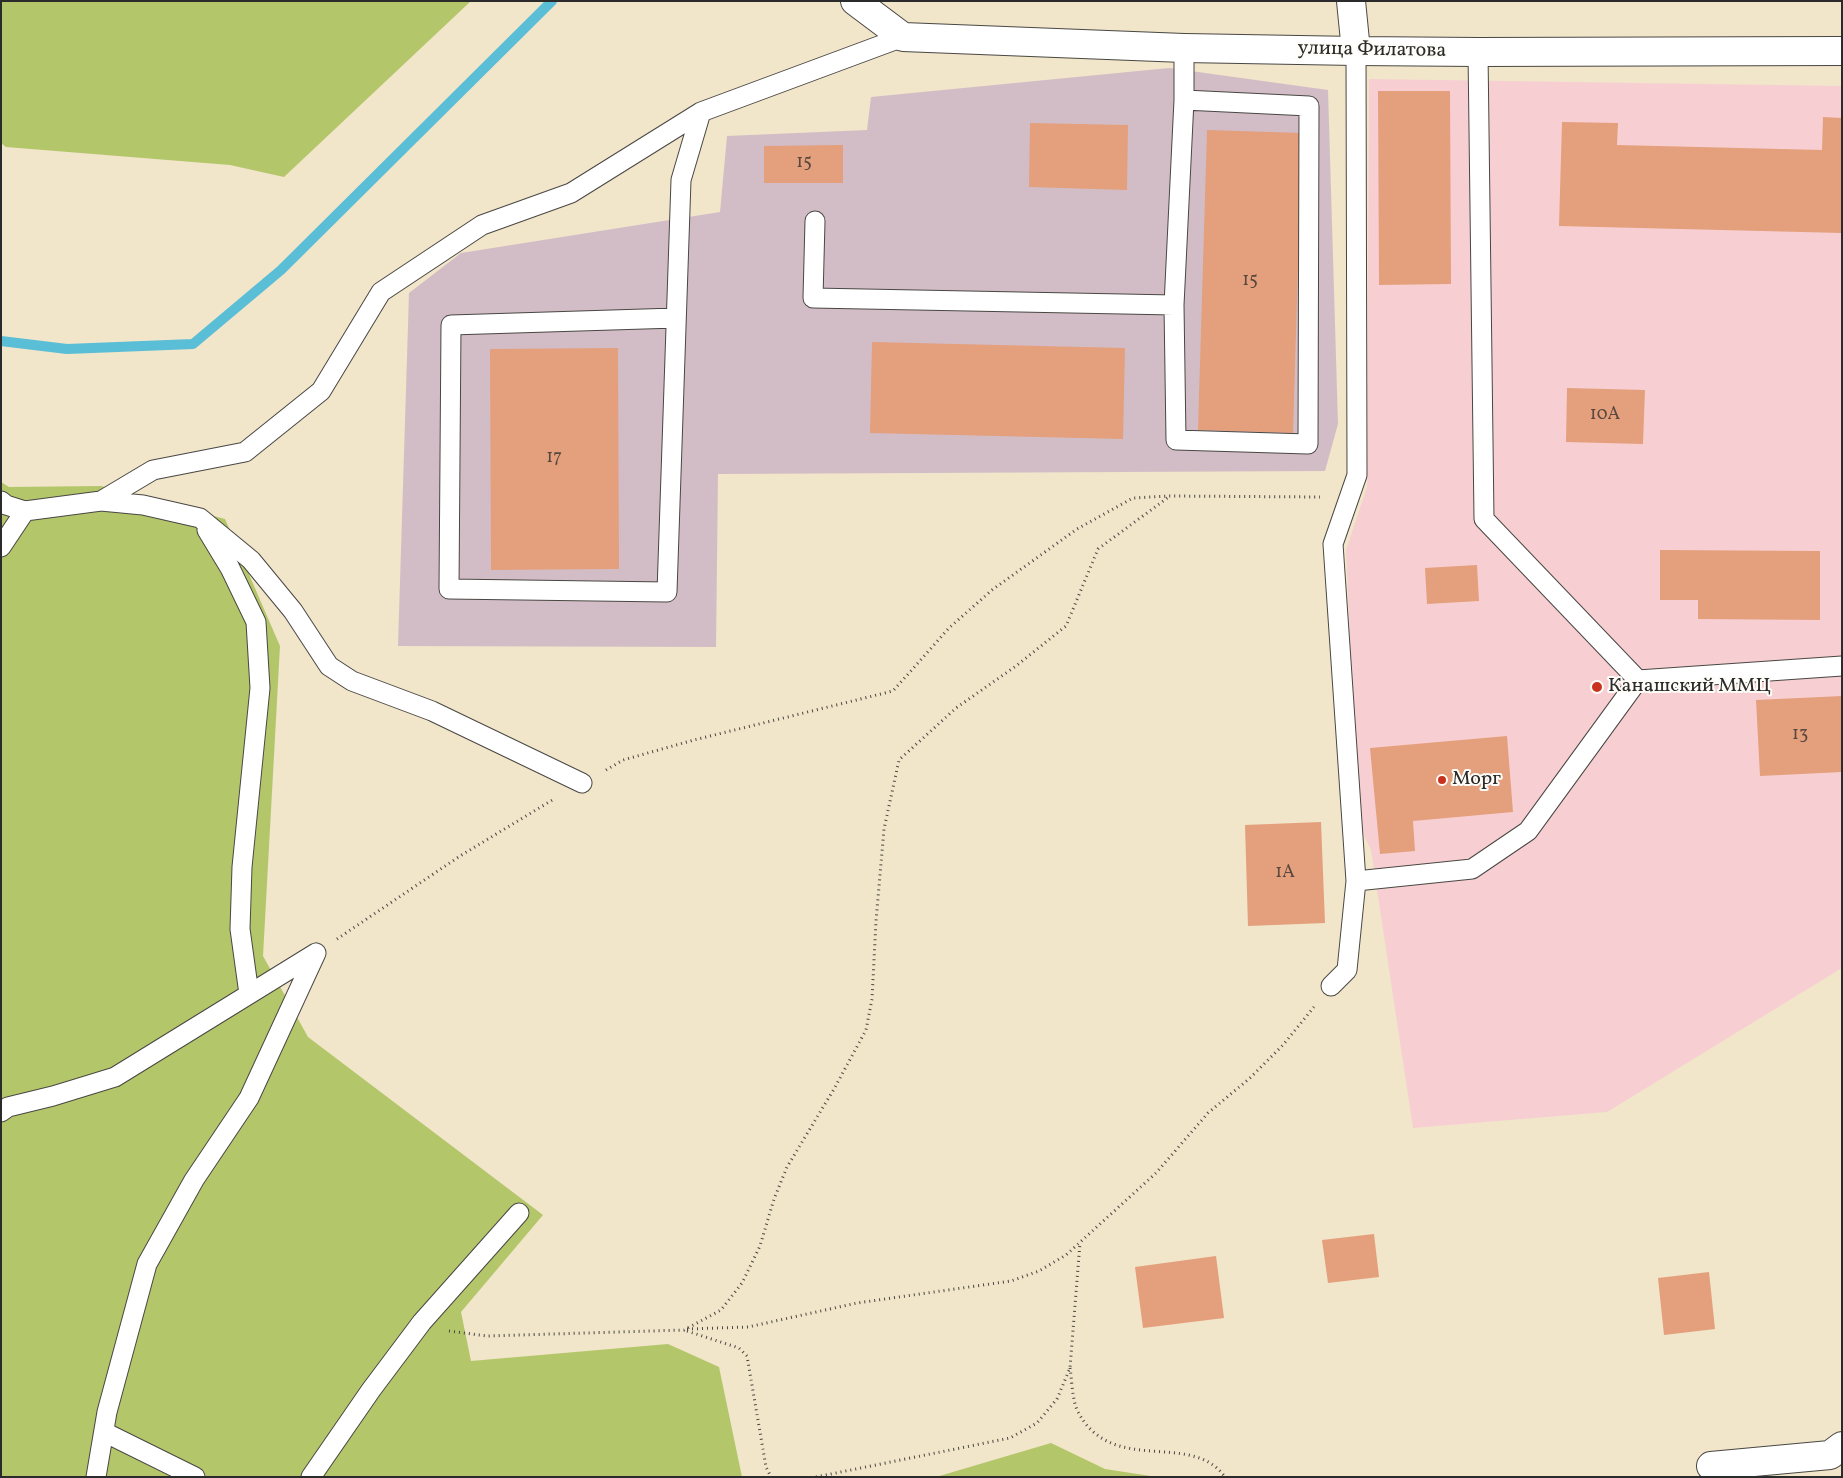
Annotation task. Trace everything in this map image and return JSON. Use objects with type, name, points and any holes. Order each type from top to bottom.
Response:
[{"type":"street","points":[[855,1],[903,37]]},
{"type":"street","points":[[1351,1],[1356,51]]},
{"type":"street","name":"улица Филатова","points":[[903,37],[1184,48],[1356,51],[1842,51]]},
{"type":"street","points":[[1711,1466],[1830,1455],[1842,1446]]},
{"type":"lane","points":[[101,501],[153,470],[245,452],[321,391],[381,292],[482,225],[571,193],[701,112],[903,37]]},
{"type":"lane","points":[[1184,48],[1184,100],[1174,306],[1176,440],[1308,444],[1309,106],[1184,100]]},
{"type":"lane","points":[[1331,986],[1347,970],[1356,881],[1333,544],[1357,475],[1356,51]]},
{"type":"lane","points":[[1478,52],[1484,519],[1638,680]]},
{"type":"lane","points":[[676,318],[450,325],[450,589],[667,592],[681,180],[701,112]]},
{"type":"lane","points":[[815,221],[813,298],[1174,306]]},
{"type":"lane","points":[[1,501],[6,505],[25,511],[101,501],[143,505],[200,518],[251,560],[293,611],[329,666],[352,681],[432,711],[582,783]]},
{"type":"lane","points":[[1,547],[25,511]]},
{"type":"lane","points":[[200,518],[230,568],[256,622],[260,688],[242,866],[240,929],[249,994]]},
{"type":"lane","points":[[1638,680],[1842,666]]},
{"type":"lane","points":[[1356,881],[1472,869],[1528,831],[1638,680]]},
{"type":"lane","points":[[1,1112],[8,1107],[53,1096],[115,1076],[316,953]]},
{"type":"lane","points":[[96,1477],[107,1412],[147,1264],[194,1180],[249,1098],[316,953]]},
{"type":"lane","points":[[311,1477],[371,1390],[422,1322],[518,1213]]},
{"type":"lane","points":[[104,1432],[195,1477]]},
{"type":"path","points":[[316,953],[460,856],[623,760],[694,740],[893,691],[949,628],[992,590],[1077,529],[1133,498],[1170,496],[1324,497],[1357,475]]},
{"type":"path","points":[[684,1330],[721,1310],[742,1282],[760,1246],[774,1199],[787,1168],[834,1089],[866,1030],[872,999],[876,921],[884,829],[899,760],[956,708],[1016,666],[1066,626],[1098,549],[1170,496]]},
{"type":"path","points":[[422,1322],[454,1333],[486,1336],[748,1327],[857,1303],[1011,1281],[1039,1271],[1066,1255],[1156,1173],[1208,1114],[1250,1078],[1283,1045],[1331,986]]},
{"type":"path","points":[[1080,1242],[1070,1368],[1076,1408],[1087,1429],[1096,1440]]},
{"type":"path","points":[[684,1330],[739,1348],[747,1356],[766,1467],[771,1477]]},
{"type":"path","points":[[816,1477],[1010,1438],[1037,1422],[1057,1399],[1070,1368]]},
{"type":"path","points":[[1172,1458],[1198,1459],[1219,1468],[1225,1477]]},
{"type":"shaded area","points":[[1169,68],[1328,90],[1338,424],[1325,471],[718,474],[716,647],[398,646],[409,293],[461,253],[720,212],[727,136],[867,130],[871,97]]},
{"type":"shaded area","name":"Канашский ММЦ","points":[[1369,79],[1842,86],[1842,968],[1607,1112],[1413,1128],[1371,850],[1358,823],[1346,550],[1367,487]]},
{"type":"green space","points":[[1,1],[471,1],[284,177],[230,165],[6,147],[1,143]]},
{"type":"green space","points":[[1,482],[9,487],[101,486],[225,519],[280,646],[263,956],[308,1037],[543,1215],[461,1312],[471,1361],[668,1344],[719,1367],[742,1477],[1,1477]]},
{"type":"green space","points":[[1051,1443],[1105,1469],[1157,1477],[936,1477]]},
{"type":"building","points":[[1378,91],[1450,91],[1451,284],[1379,285]]},
{"type":"building","points":[[1823,117],[1842,118],[1842,233],[1559,226],[1562,122],[1618,123],[1617,145],[1822,150]]},
{"type":"building","points":[[1030,123],[1128,125],[1127,190],[1029,187]]},
{"type":"building","points":[[1207,130],[1302,133],[1293,433],[1198,430]]},
{"type":"building","points":[[843,145],[843,183],[764,183],[764,146]]},
{"type":"building","points":[[872,342],[1125,348],[1123,439],[870,433]]},
{"type":"building","points":[[618,348],[619,569],[491,570],[490,349]]},
{"type":"building","points":[[1567,388],[1645,390],[1643,444],[1566,442]]},
{"type":"building","points":[[1660,550],[1820,551],[1820,620],[1698,619],[1698,600],[1660,600]]},
{"type":"building","points":[[1477,565],[1479,601],[1427,604],[1425,568]]},
{"type":"building","points":[[1842,696],[1842,772],[1760,776],[1756,700]]},
{"type":"building","name":"Морг","points":[[1507,736],[1513,812],[1413,821],[1415,851],[1380,854],[1370,748]]},
{"type":"building","points":[[1321,822],[1325,923],[1248,926],[1245,825]]},
{"type":"building","points":[[1374,1234],[1379,1277],[1328,1283],[1322,1240]]},
{"type":"building","points":[[1216,1256],[1224,1318],[1143,1328],[1135,1267]]},
{"type":"building","points":[[1709,1272],[1715,1329],[1664,1335],[1658,1278]]},
{"type":"waterway","points":[[1,341],[67,349],[193,344],[281,270],[552,1]]},
{"type":"place","name":"Канашский ММЦ","points":[[1597,687]]},
{"type":"place","name":"Морг","points":[[1442,780]]}]
